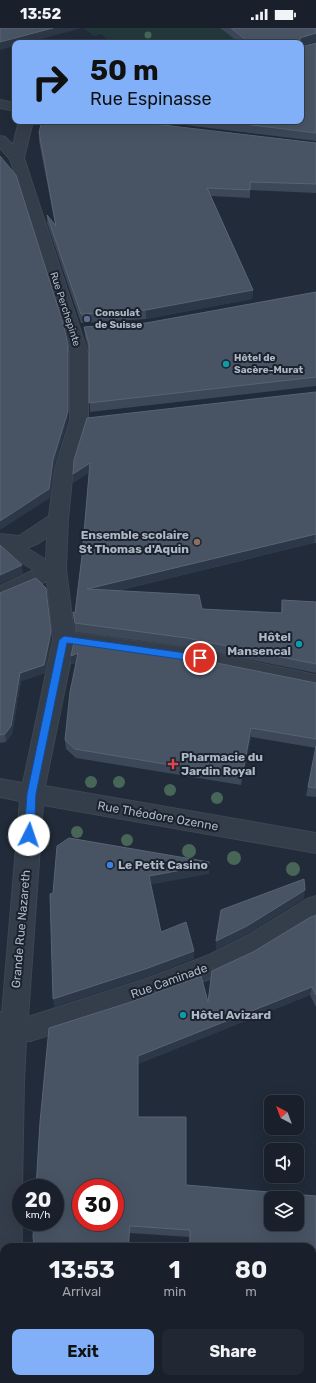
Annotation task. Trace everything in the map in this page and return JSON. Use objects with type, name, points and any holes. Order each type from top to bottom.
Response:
[{"type":"street","points":[[0,104],[12,106]]},
{"type":"street","points":[[17,158],[25,124]]},
{"type":"street","points":[[0,140],[17,158]]},
{"type":"street","name":"Rue Perchepinte","points":[[17,158],[80,331],[80,377],[87,420],[64,469],[58,519]]},
{"type":"street","points":[[1,541],[21,543],[32,538],[58,519]]},
{"type":"street","name":"Grande Rue Nazareth","points":[[7,1243],[10,1082],[7,1027],[32,794],[64,640],[56,569],[58,519]]},
{"type":"street","points":[[1,541],[40,565],[56,569]]},
{"type":"street","points":[[0,594],[56,569]]},
{"type":"street","points":[[64,640],[187,656],[316,683]]},
{"type":"street","name":"Rue Théodore Ozenne","points":[[0,788],[316,844]]},
{"type":"street","name":"Rue Caminade","points":[[7,1027],[31,1029],[176,980],[219,962],[260,941],[316,907]]},
{"type":"green space","points":[[83,28],[220,28],[236,40],[108,40],[101,34],[94,36]]},
{"type":"building","points":[[0,28],[53,28],[0,42]]},
{"type":"building","points":[[231,28],[316,28],[316,33],[300,38],[300,40],[246,40]]},
{"type":"building","points":[[316,43],[316,133],[244,124],[304,124],[304,46]]},
{"type":"building","points":[[41,124],[154,124],[316,143],[316,184],[250,182],[250,190],[207,188],[253,290],[146,310],[81,314],[47,215],[56,226],[39,132]]},
{"type":"building","points":[[0,156],[16,175],[63,323],[68,345],[68,411],[53,460],[49,489],[0,521]]},
{"type":"building","points":[[316,292],[316,377],[89,403],[89,344],[84,327],[146,323]]},
{"type":"building","name":"Ensemble scolaire St Thomas d'Aquin","points":[[316,392],[316,534],[87,589],[199,595],[202,609],[282,613],[282,600],[316,602],[316,664],[187,638],[75,623],[73,612],[75,613],[82,556],[90,463],[73,474],[74,460],[87,418]]},
{"type":"building","points":[[0,545],[22,565],[0,575]]},
{"type":"building","points":[[36,578],[46,588],[51,632],[44,665],[20,673],[11,726],[5,734],[0,735],[0,593]]},
{"type":"building","points":[[74,642],[187,657],[316,683],[316,739],[251,728],[242,777],[75,749],[65,740],[70,692],[78,653],[71,656]]},
{"type":"building","points":[[316,746],[316,788],[308,787]]},
{"type":"building","points":[[69,838],[209,862],[209,865],[149,876],[161,932],[186,922],[194,951],[148,968],[53,999],[50,894],[53,893],[57,846]]},
{"type":"building","points":[[304,879],[305,890],[247,926],[216,941],[221,910]]},
{"type":"building","points":[[316,915],[316,995],[312,987],[138,1056],[138,1117],[186,1117],[186,1185],[264,1192],[264,1231],[304,1231],[304,1195],[316,1196],[316,1243],[190,1243],[190,1230],[130,1226],[128,1243],[34,1243],[33,1231],[64,1231],[64,1179],[37,1179],[40,1122],[49,1028],[131,1002],[201,976],[208,1002],[212,971],[253,952]]},
{"type":"place","name":"Consulat de Suisse","points":[[87,319]]},
{"type":"place","name":"Hôtel de Sacère-Murat","points":[[226,364]]},
{"type":"place","name":"Ensemble scolaire St Thomas d'Aquin","points":[[197,542]]},
{"type":"place","name":"Hôtel Mansencal","points":[[299,644]]},
{"type":"place","name":"Pharmacie du Jardin Royal","points":[[173,764]]},
{"type":"place","name":"Le Petit Casino","points":[[110,865]]},
{"type":"place","name":"Hôtel Avizard","points":[[183,1015]]},
{"type":"route","points":[[29,835],[32,794],[64,640],[200,658]]}]
